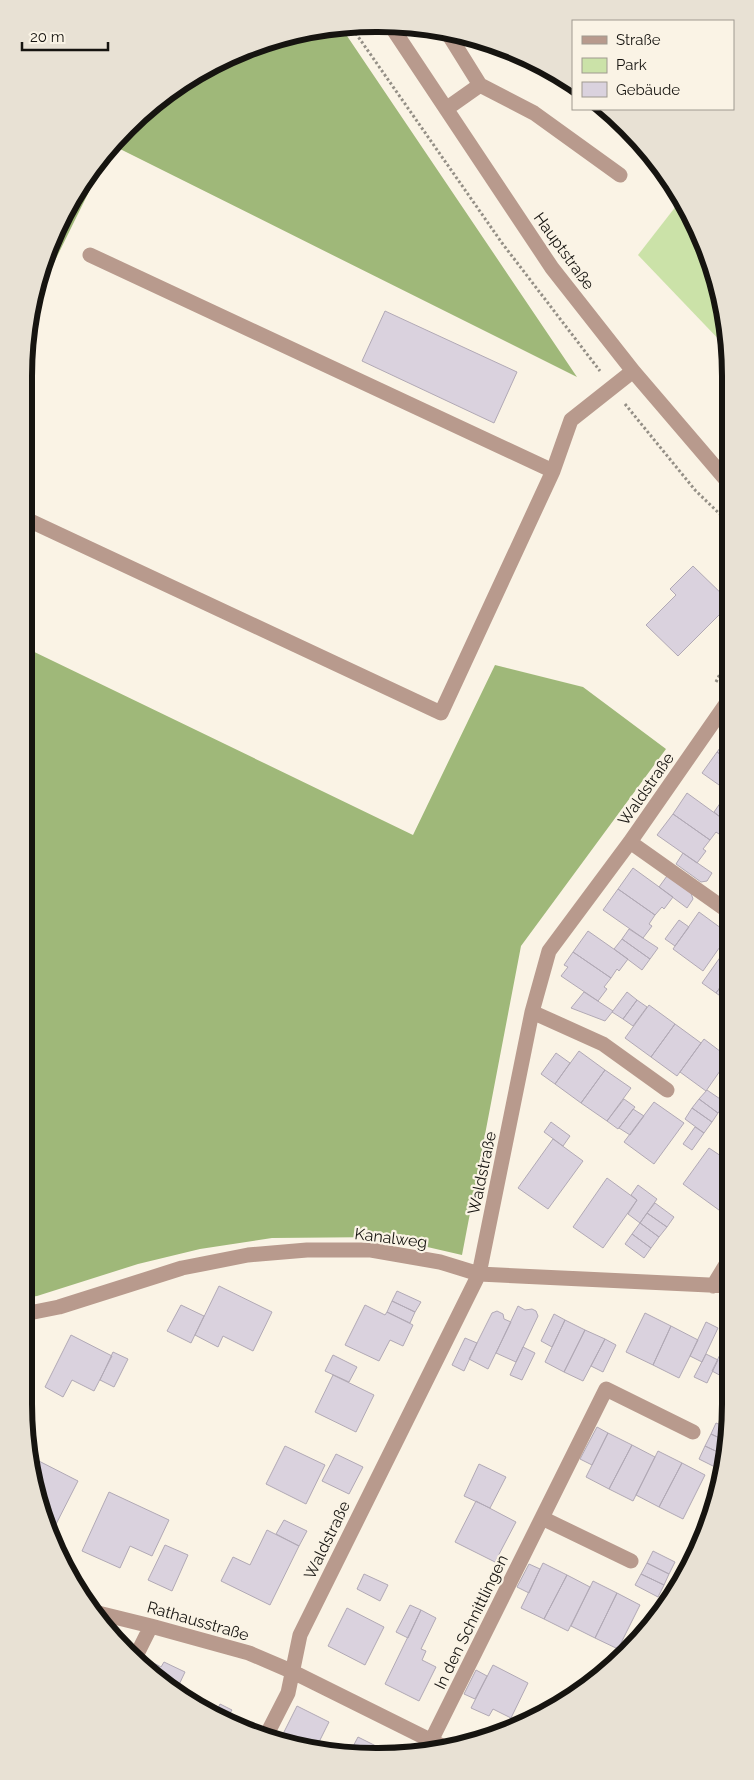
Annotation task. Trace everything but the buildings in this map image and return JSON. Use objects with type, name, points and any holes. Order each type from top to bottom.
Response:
[{"type":"street","name":"Hauptstraße","points":[[396,33],[552,268],[633,370],[722,475]]},
{"type":"street","points":[[453,41],[480,85],[534,113],[620,175]]},
{"type":"street","points":[[446,109],[480,85]]},
{"type":"street","points":[[90,255],[553,471]]},
{"type":"street","points":[[32,522],[441,713],[553,471],[571,420],[633,370]]},
{"type":"street","name":"Waldstraße","points":[[291,1671],[300,1635],[479,1274],[532,1012],[549,951],[630,842],[722,711]]},
{"type":"street","points":[[630,842],[722,907]]},
{"type":"street","points":[[532,1012],[602,1044],[667,1090]]},
{"type":"street","name":"Kanalweg","points":[[32,1312],[59,1307],[182,1268],[248,1255],[298,1250],[371,1250],[440,1262],[479,1274],[722,1286]]},
{"type":"street","points":[[713,1286],[722,1271]]},
{"type":"street","name":"In den Schnittlingen","points":[[432,1741],[606,1389],[694,1432]]},
{"type":"street","points":[[542,1518],[631,1561]]},
{"type":"street","name":"Rathausstraße","points":[[106,1615],[249,1653],[291,1671],[435,1743]]},
{"type":"street","points":[[138,1652],[151,1626]]},
{"type":"street","points":[[269,1730],[288,1693],[291,1671]]},
{"type":"green space","points":[[346,34],[577,377],[119,149],[133,133],[167,104],[225,68],[288,44]]},
{"type":"green space","points":[[94,182],[49,273],[68,225]]},
{"type":"green space","points":[[676,206],[686,225],[703,266],[715,310],[720,340],[638,255]]},
{"type":"green space","points":[[32,651],[413,835],[495,665],[583,687],[666,749],[521,946],[462,1255],[384,1237],[272,1238],[200,1249],[138,1264],[32,1297]]}]
